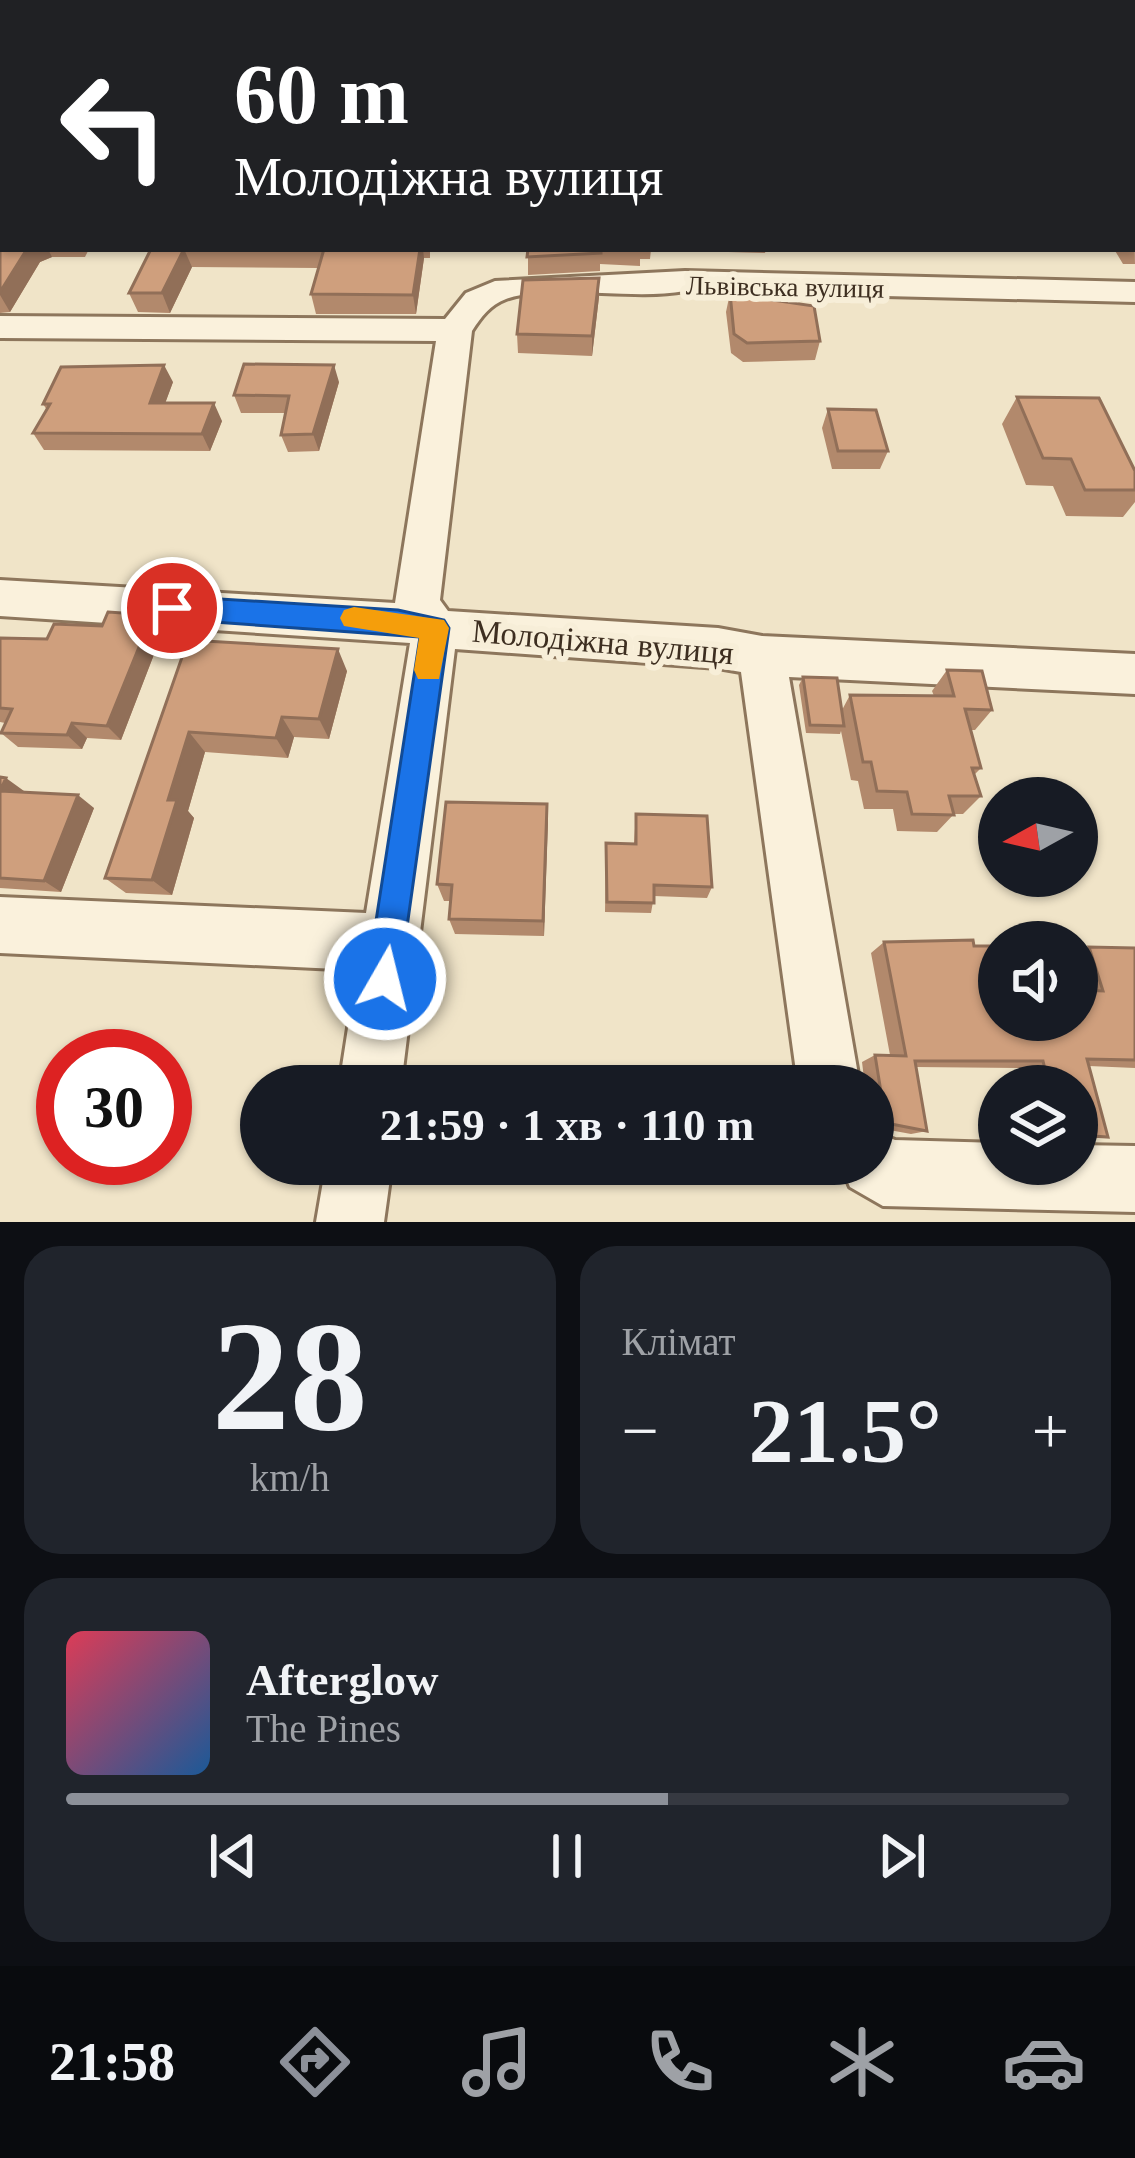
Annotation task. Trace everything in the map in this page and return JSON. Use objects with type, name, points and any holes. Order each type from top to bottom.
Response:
[{"type":"street","name":"Львівська вулиця","points":[[454,330],[479,299],[507,285],[657,289],[684,265],[1135,292]]},
{"type":"street","points":[[0,327],[454,330],[417,604],[435,628],[373,1065]]},
{"type":"street","name":"Молодіжна вулиця","points":[[0,598],[379,620],[718,647],[762,656],[1135,674]]},
{"type":"street","points":[[762,656],[826,1065]]},
{"type":"street","points":[[0,925],[390,943]]},
{"type":"street","points":[[894,1172],[1135,1179]]},
{"type":"street","points":[[350,1222],[355,1185]]},
{"type":"building","points":[[0,252],[25,252],[0,292]]},
{"type":"building","points":[[150,252],[182,252],[162,293],[129,293]]},
{"type":"building","points":[[323,252],[420,252],[413,295],[311,294]]},
{"type":"building","points":[[528,252],[601,252],[601,253],[527,257]]},
{"type":"building","points":[[599,278],[592,336],[517,334],[523,280]]},
{"type":"building","points":[[730,293],[771,294],[772,300],[814,306],[820,341],[747,343],[734,334]]},
{"type":"building","points":[[244,364],[334,365],[313,434],[281,435],[289,396],[234,395]]},
{"type":"building","points":[[164,365],[150,403],[214,403],[202,434],[33,433],[50,404],[43,404],[61,367]]},
{"type":"building","points":[[1017,397],[1099,398],[1135,471],[1135,490],[1085,490],[1071,459],[1043,458]]},
{"type":"building","points":[[828,409],[876,410],[888,451],[838,451]]},
{"type":"building","points":[[108,612],[152,615],[107,726],[72,723],[67,735],[1,733],[12,709],[0,708],[0,638],[47,639],[54,624],[102,626]]},
{"type":"building","points":[[188,640],[338,649],[319,719],[282,717],[276,738],[189,732],[168,800],[177,800],[152,880],[105,878]]},
{"type":"building","points":[[947,670],[982,671],[992,710],[965,709],[981,768],[972,768],[978,796],[949,796],[954,815],[912,814],[907,792],[877,791],[871,762],[863,762],[850,695],[954,696]]},
{"type":"building","points":[[803,677],[837,678],[844,726],[810,725]]},
{"type":"building","points":[[0,791],[78,795],[44,881],[0,878]]},
{"type":"building","points":[[446,802],[547,804],[543,921],[449,919],[452,885],[437,884]]},
{"type":"building","points":[[636,814],[707,816],[712,887],[654,885],[654,903],[607,902],[606,843],[636,844]]},
{"type":"building","points":[[973,940],[978,946],[978,1041],[1098,1041],[1098,991],[1103,991],[1098,947],[1135,948],[1135,1060],[1087,1059],[1089,1065],[915,1061],[927,1131],[894,1125],[894,1065],[877,1065],[875,1055],[906,1056],[884,942]]},
{"type":"building","points":[[1098,1100],[1108,1137],[1098,1136]]},
{"type":"slow traffic","points":[[354,618],[435,628],[429,670]]},
{"type":"route","points":[[172,608],[435,628],[385,979]]}]
